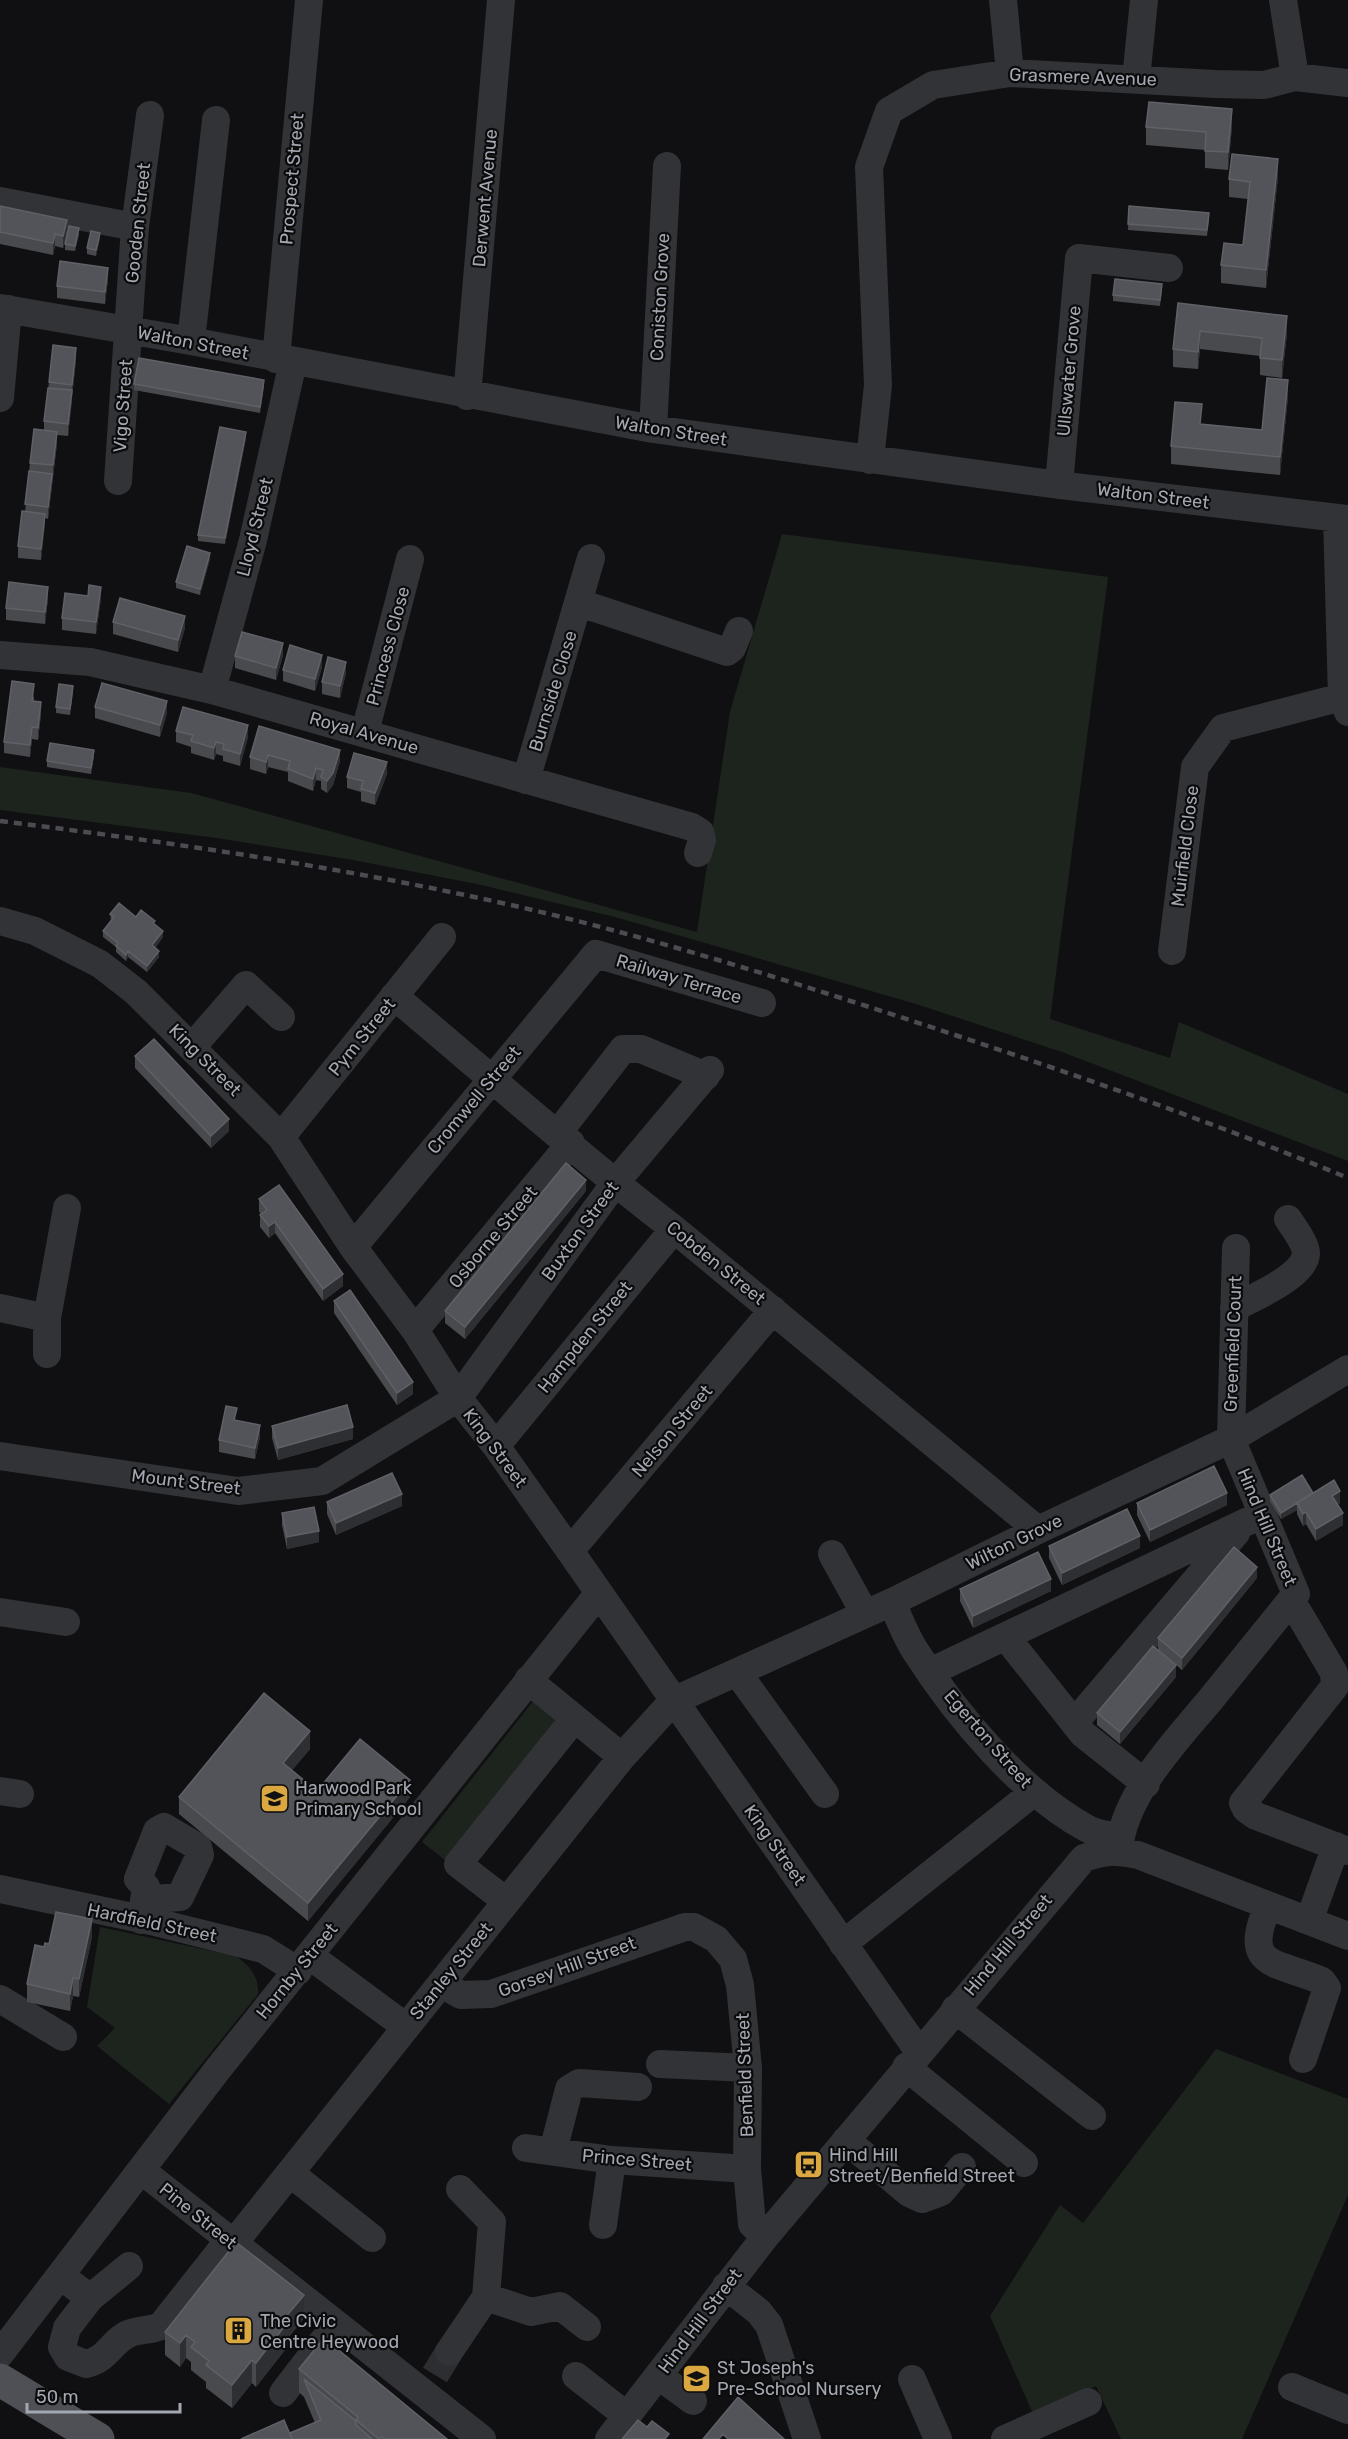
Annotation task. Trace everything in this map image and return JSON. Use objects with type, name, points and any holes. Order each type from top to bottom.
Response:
[{"type":"main road","points":[[0,2379],[98,2439]]},
{"type":"street","name":"Prospect Street","points":[[284,360],[309,0]]},
{"type":"street","name":"Derwent Avenue","points":[[467,396],[501,0]]},
{"type":"street","points":[[1003,0],[1010,73]]},
{"type":"street","points":[[1136,79],[1144,0]]},
{"type":"street","points":[[1283,0],[1295,77]]},
{"type":"street","name":"Grasmere Avenue","points":[[870,460],[878,385],[869,167],[889,111],[933,85],[1010,73],[1264,85],[1295,77],[1348,83]]},
{"type":"street","name":"Gooden Street","points":[[128,331],[135,227],[150,115]]},
{"type":"street","points":[[191,341],[216,120]]},
{"type":"street","name":"Coniston Grove","points":[[653,429],[667,166]]},
{"type":"street","points":[[0,201],[135,227]]},
{"type":"street","name":"Ullswater Grove","points":[[1059,485],[1079,258],[1169,268]]},
{"type":"street","name":"Walton Street","points":[[4,309],[191,341],[467,396],[653,429],[1059,485],[1342,519]]},
{"type":"street","points":[[0,398],[4,309]]},
{"type":"street","name":"Vigo Street","points":[[118,481],[128,331]]},
{"type":"street","name":"Lloyd Street","points":[[212,690],[253,540],[284,360]]},
{"type":"street","points":[[1342,519],[1345,704]]},
{"type":"street","name":"Burnside Close","points":[[526,780],[580,603],[591,558]]},
{"type":"street","name":"Princess Close","points":[[365,732],[410,559]]},
{"type":"street","points":[[580,603],[727,652],[732,648],[739,631]]},
{"type":"street","name":"Royal Avenue","points":[[0,656],[90,662],[212,690],[365,732],[692,827],[700,832],[702,840],[698,853]]},
{"type":"street","name":"Muirfield Close","points":[[1172,951],[1195,767],[1223,728],[1345,704]]},
{"type":"street","name":"King Street","points":[[0,921],[35,931],[100,964],[136,992],[281,1137],[353,1247],[415,1330],[458,1398],[496,1446],[843,1944],[912,2060],[1024,2163]]},
{"type":"street","name":"Pym Street","points":[[281,1137],[442,937]]},
{"type":"street","name":"Railway Terrace","points":[[596,954],[762,1003]]},
{"type":"street","name":"Cromwell Street","points":[[353,1247],[596,954]]},
{"type":"street","points":[[192,1047],[246,985],[281,1017]]},
{"type":"street","name":"Cobden Street","points":[[394,996],[565,1138],[615,1183],[674,1228],[1038,1530]]},
{"type":"street","name":"Osborne Street","points":[[415,1330],[565,1138],[623,1049],[641,1049],[708,1073]]},
{"type":"street","name":"Buxton Street","points":[[458,1398],[615,1183],[708,1073]]},
{"type":"street","points":[[47,1354],[47,1318],[67,1208]]},
{"type":"street","points":[[1234,1308],[1281,1282],[1298,1270],[1306,1260],[1306,1248],[1288,1219]]},
{"type":"street","name":"Hampden Street","points":[[496,1446],[674,1228]]},
{"type":"street","name":"Greenfield Court","points":[[1231,1439],[1236,1248]]},
{"type":"street","points":[[0,1308],[47,1318]]},
{"type":"street","name":"Nelson Street","points":[[570,1551],[773,1310]]},
{"type":"street","name":"Wilton Grove","points":[[673,1701],[892,1602],[1231,1439],[1348,1369]]},
{"type":"street","name":"Mount Street","points":[[0,1456],[238,1491],[322,1481],[458,1398]]},
{"type":"street","name":"Hind Hill Street","points":[[609,2439],[765,2238],[1084,1857],[1119,1844],[1131,1806],[1162,1759],[1296,1594],[1252,1520],[1231,1439]]},
{"type":"street","points":[[930,1672],[1252,1520]]},
{"type":"street","points":[[1074,1723],[1252,1520]]},
{"type":"street","points":[[832,1554],[865,1614]]},
{"type":"street","name":"Hornby Street","points":[[0,2354],[218,2069],[598,1593]]},
{"type":"street","points":[[1291,1600],[1334,1673],[1335,1686],[1243,1803],[1246,1809],[1256,1816],[1342,1849],[1309,1921]]},
{"type":"street","name":"Egerton Street","points":[[892,1602],[915,1651],[930,1672],[979,1735],[1017,1777],[1034,1792],[1090,1830],[1138,1855],[1348,1936]]},
{"type":"street","points":[[0,1612],[66,1622]]},
{"type":"street","points":[[1005,1637],[1083,1734],[1146,1784]]},
{"type":"street","points":[[737,1672],[825,1794]]},
{"type":"street","points":[[528,1680],[622,1757]]},
{"type":"street","name":"Stanley Street","points":[[90,2298],[67,2328],[62,2342],[63,2352],[80,2363],[104,2357],[125,2335],[150,2331],[161,2326],[290,2173],[622,1757],[673,1701]]},
{"type":"street","points":[[506,1901],[458,1864],[574,1719]]},
{"type":"street","points":[[843,1944],[1034,1792]]},
{"type":"street","name":"Hardfield Street","points":[[0,1889],[146,1920],[263,1949],[304,1964],[406,2027]]},
{"type":"street","points":[[1268,1906],[1257,1931],[1260,1953],[1267,1960],[1322,1982],[1327,1988],[1303,2059]]},
{"type":"street","name":"Gorsey Hill Street","points":[[441,1983],[461,1995],[491,1994],[670,1930],[694,1927]]},
{"type":"street","name":"Benfield Street","points":[[694,1927],[716,1939],[733,1959],[740,1985],[748,2067],[747,2169],[752,2224],[765,2238]]},
{"type":"street","points":[[0,1999],[63,2037]]},
{"type":"street","points":[[955,2009],[1092,2116]]},
{"type":"street","points":[[660,2064],[748,2067]]},
{"type":"street","name":"Prince Street","points":[[638,2087],[579,2083],[569,2089],[540,2150],[612,2160],[747,2169]]},
{"type":"street","points":[[846,2140],[909,2193],[922,2199],[941,2192],[962,2167]]},
{"type":"street","points":[[603,2225],[612,2160]]},
{"type":"street","name":"Pine Street","points":[[141,2170],[387,2367],[435,2373],[482,2439]]},
{"type":"street","points":[[290,2173],[372,2238]]},
{"type":"street","points":[[435,2373],[486,2297],[492,2222],[460,2189]]},
{"type":"street","points":[[61,2276],[90,2298],[129,2266]]},
{"type":"street","points":[[726,2286],[759,2312],[769,2325],[807,2439]]},
{"type":"street","points":[[486,2297],[531,2312],[560,2306],[587,2327]]},
{"type":"street","points":[[283,2394],[335,2325]]},
{"type":"street","points":[[576,2376],[627,2416]]},
{"type":"street","points":[[659,2376],[693,2401]]},
{"type":"street","points":[[912,2379],[914,2411],[938,2439]]},
{"type":"street","points":[[1292,2387],[1348,2410]]},
{"type":"street","points":[[1005,2439],[1088,2402]]},
{"type":"shaded area","points":[[782,534],[1108,577],[1050,1019],[1170,1058],[1179,1022],[1348,1094],[1348,1161],[1062,1052],[916,1004],[615,917],[477,884],[353,860],[217,838],[0,810],[0,767],[191,793],[697,932],[730,712]]},
{"type":"shaded area","points":[[538,1695],[558,1720],[450,1864],[422,1842]]},
{"type":"shaded area","points":[[100,1927],[235,1956],[249,1967],[257,1982],[258,1994],[169,2104],[97,2046],[115,2028],[87,2007]]},
{"type":"shaded area","points":[[1216,2049],[1348,2099],[1348,2195],[1242,2439],[1121,2439],[1096,2386],[1034,2416],[990,2316],[1060,2205],[1083,2223]]},
{"type":"building","points":[[1149,102],[1232,109],[1228,152],[1205,151],[1206,132],[1146,127]]},
{"type":"building","points":[[1232,154],[1278,159],[1266,270],[1221,265],[1224,243],[1243,245],[1250,182],[1229,179]]},
{"type":"building","points":[[0,206],[67,220],[63,236],[55,234],[53,243],[0,232]]},
{"type":"building","points":[[1129,206],[1209,213],[1207,230],[1128,224]]},
{"type":"building","points":[[69,226],[79,228],[75,246],[65,244]]},
{"type":"building","points":[[91,231],[100,233],[96,250],[87,248]]},
{"type":"building","points":[[60,261],[108,268],[105,292],[57,286]]},
{"type":"building","points":[[1115,279],[1162,284],[1160,300],[1113,295]]},
{"type":"building","points":[[1178,303],[1287,316],[1282,360],[1260,358],[1262,338],[1200,331],[1198,352],[1173,349]]},
{"type":"building","points":[[53,345],[76,348],[72,385],[49,382]]},
{"type":"building","points":[[139,358],[264,380],[260,407],[134,384]]},
{"type":"building","points":[[1267,378],[1288,380],[1280,457],[1171,446],[1175,402],[1202,404],[1200,424],[1262,430]]},
{"type":"building","points":[[48,388],[72,390],[68,424],[44,421]]},
{"type":"building","points":[[220,427],[246,432],[225,538],[198,535]]},
{"type":"building","points":[[34,429],[57,432],[53,465],[30,463]]},
{"type":"building","points":[[29,471],[52,474],[48,507],[25,504]]},
{"type":"building","points":[[22,511],[45,514],[41,549],[18,546]]},
{"type":"building","points":[[187,546],[210,553],[200,589],[176,582]]},
{"type":"building","points":[[9,582],[48,587],[45,612],[6,608]]},
{"type":"building","points":[[89,585],[101,587],[96,622],[62,618],[65,593],[88,596]]},
{"type":"building","points":[[120,598],[185,616],[178,640],[113,622]]},
{"type":"building","points":[[242,632],[283,643],[276,668],[235,656]]},
{"type":"building","points":[[290,645],[322,655],[315,679],[283,670]]},
{"type":"building","points":[[328,657],[346,662],[340,686],[322,682]]},
{"type":"building","points":[[12,681],[34,684],[32,701],[41,702],[38,728],[32,727],[30,745],[4,742]]},
{"type":"building","points":[[102,683],[167,701],[160,725],[95,707]]},
{"type":"building","points":[[59,684],[73,686],[70,709],[56,707]]},
{"type":"building","points":[[183,707],[248,725],[240,754],[223,749],[224,744],[216,742],[214,748],[191,741],[193,735],[176,731]]},
{"type":"building","points":[[259,726],[340,750],[333,773],[327,781],[321,777],[323,770],[316,768],[313,779],[288,769],[290,761],[268,755],[266,762],[250,757]]},
{"type":"building","points":[[50,743],[94,750],[91,768],[47,761]]},
{"type":"building","points":[[354,753],[387,762],[375,793],[361,789],[363,781],[347,777]]},
{"type":"building","points":[[119,903],[136,917],[141,910],[163,931],[152,945],[159,951],[147,966],[128,951],[126,955],[116,946],[118,943],[103,931],[114,917],[110,914]]},
{"type":"building","points":[[154,1039],[229,1119],[211,1136],[135,1056]]},
{"type":"building","points":[[566,1163],[586,1180],[465,1327],[445,1311]]},
{"type":"building","points":[[279,1185],[343,1274],[323,1289],[275,1222],[269,1226],[260,1215],[267,1210],[259,1199]]},
{"type":"building","points":[[350,1290],[413,1382],[397,1393],[334,1301]]},
{"type":"building","points":[[347,1405],[353,1427],[278,1448],[272,1426]]},
{"type":"building","points":[[226,1406],[237,1408],[234,1420],[260,1425],[255,1448],[219,1440]]},
{"type":"building","points":[[1214,1466],[1227,1493],[1150,1530],[1137,1503]]},
{"type":"building","points":[[392,1473],[402,1494],[336,1523],[327,1502]]},
{"type":"building","points":[[1302,1475],[1313,1493],[1281,1513],[1270,1495]]},
{"type":"building","points":[[1334,1480],[1340,1491],[1332,1496],[1343,1513],[1316,1529],[1306,1512],[1303,1514],[1297,1503]]},
{"type":"building","points":[[314,1507],[319,1531],[287,1537],[282,1513]]},
{"type":"building","points":[[1127,1509],[1140,1536],[1062,1573],[1049,1546]]},
{"type":"building","points":[[1234,1547],[1257,1567],[1182,1658],[1158,1638]]},
{"type":"building","points":[[1038,1552],[1051,1579],[973,1616],[960,1589]]},
{"type":"building","points":[[1153,1646],[1176,1665],[1120,1732],[1097,1713]]},
{"type":"building","points":[[264,1693],[310,1731],[283,1763],[317,1791],[360,1739],[410,1780],[308,1903],[179,1797]]},
{"type":"building","points":[[56,1912],[92,1919],[79,1979],[73,1978],[70,1994],[27,1984],[35,1945],[44,1947],[45,1943],[49,1944]]},
{"type":"building","name":"The Civic Centre Heywood","points":[[236,2242],[304,2295],[284,2319],[288,2322],[256,2363],[252,2360],[232,2385],[206,2365],[209,2361],[191,2347],[195,2342],[186,2335],[180,2343],[165,2332]]},
{"type":"building","points":[[324,2338],[447,2439],[384,2439],[382,2437],[379,2439],[356,2420],[358,2417],[299,2369]]},
{"type":"building","points":[[304,2379],[356,2421],[356,2425],[372,2439],[292,2439],[290,2433],[321,2420]]},
{"type":"building","points":[[738,2397],[784,2439],[728,2439],[723,2434],[719,2439],[703,2439]]},
{"type":"building","points":[[284,2420],[292,2439],[241,2439]]},
{"type":"building","points":[[638,2420],[647,2427],[652,2421],[669,2434],[665,2439],[622,2439]]},
{"type":"tunnel","points":[[435,2375],[449,2352]]},
{"type":"railway","points":[[0,821],[180,845],[360,874],[530,909],[632,935],[885,1012],[1118,1090],[1348,1178]]},
{"type":"place","name":"Harwood Park Primary School","points":[[274,1798]]},
{"type":"place","name":"Hind Hill Street/Benfield Street","points":[[808,2165]]},
{"type":"place","name":"The Civic Centre Heywood","points":[[239,2331]]},
{"type":"place","name":"St Joseph's Pre-School Nursery","points":[[696,2378]]}]
